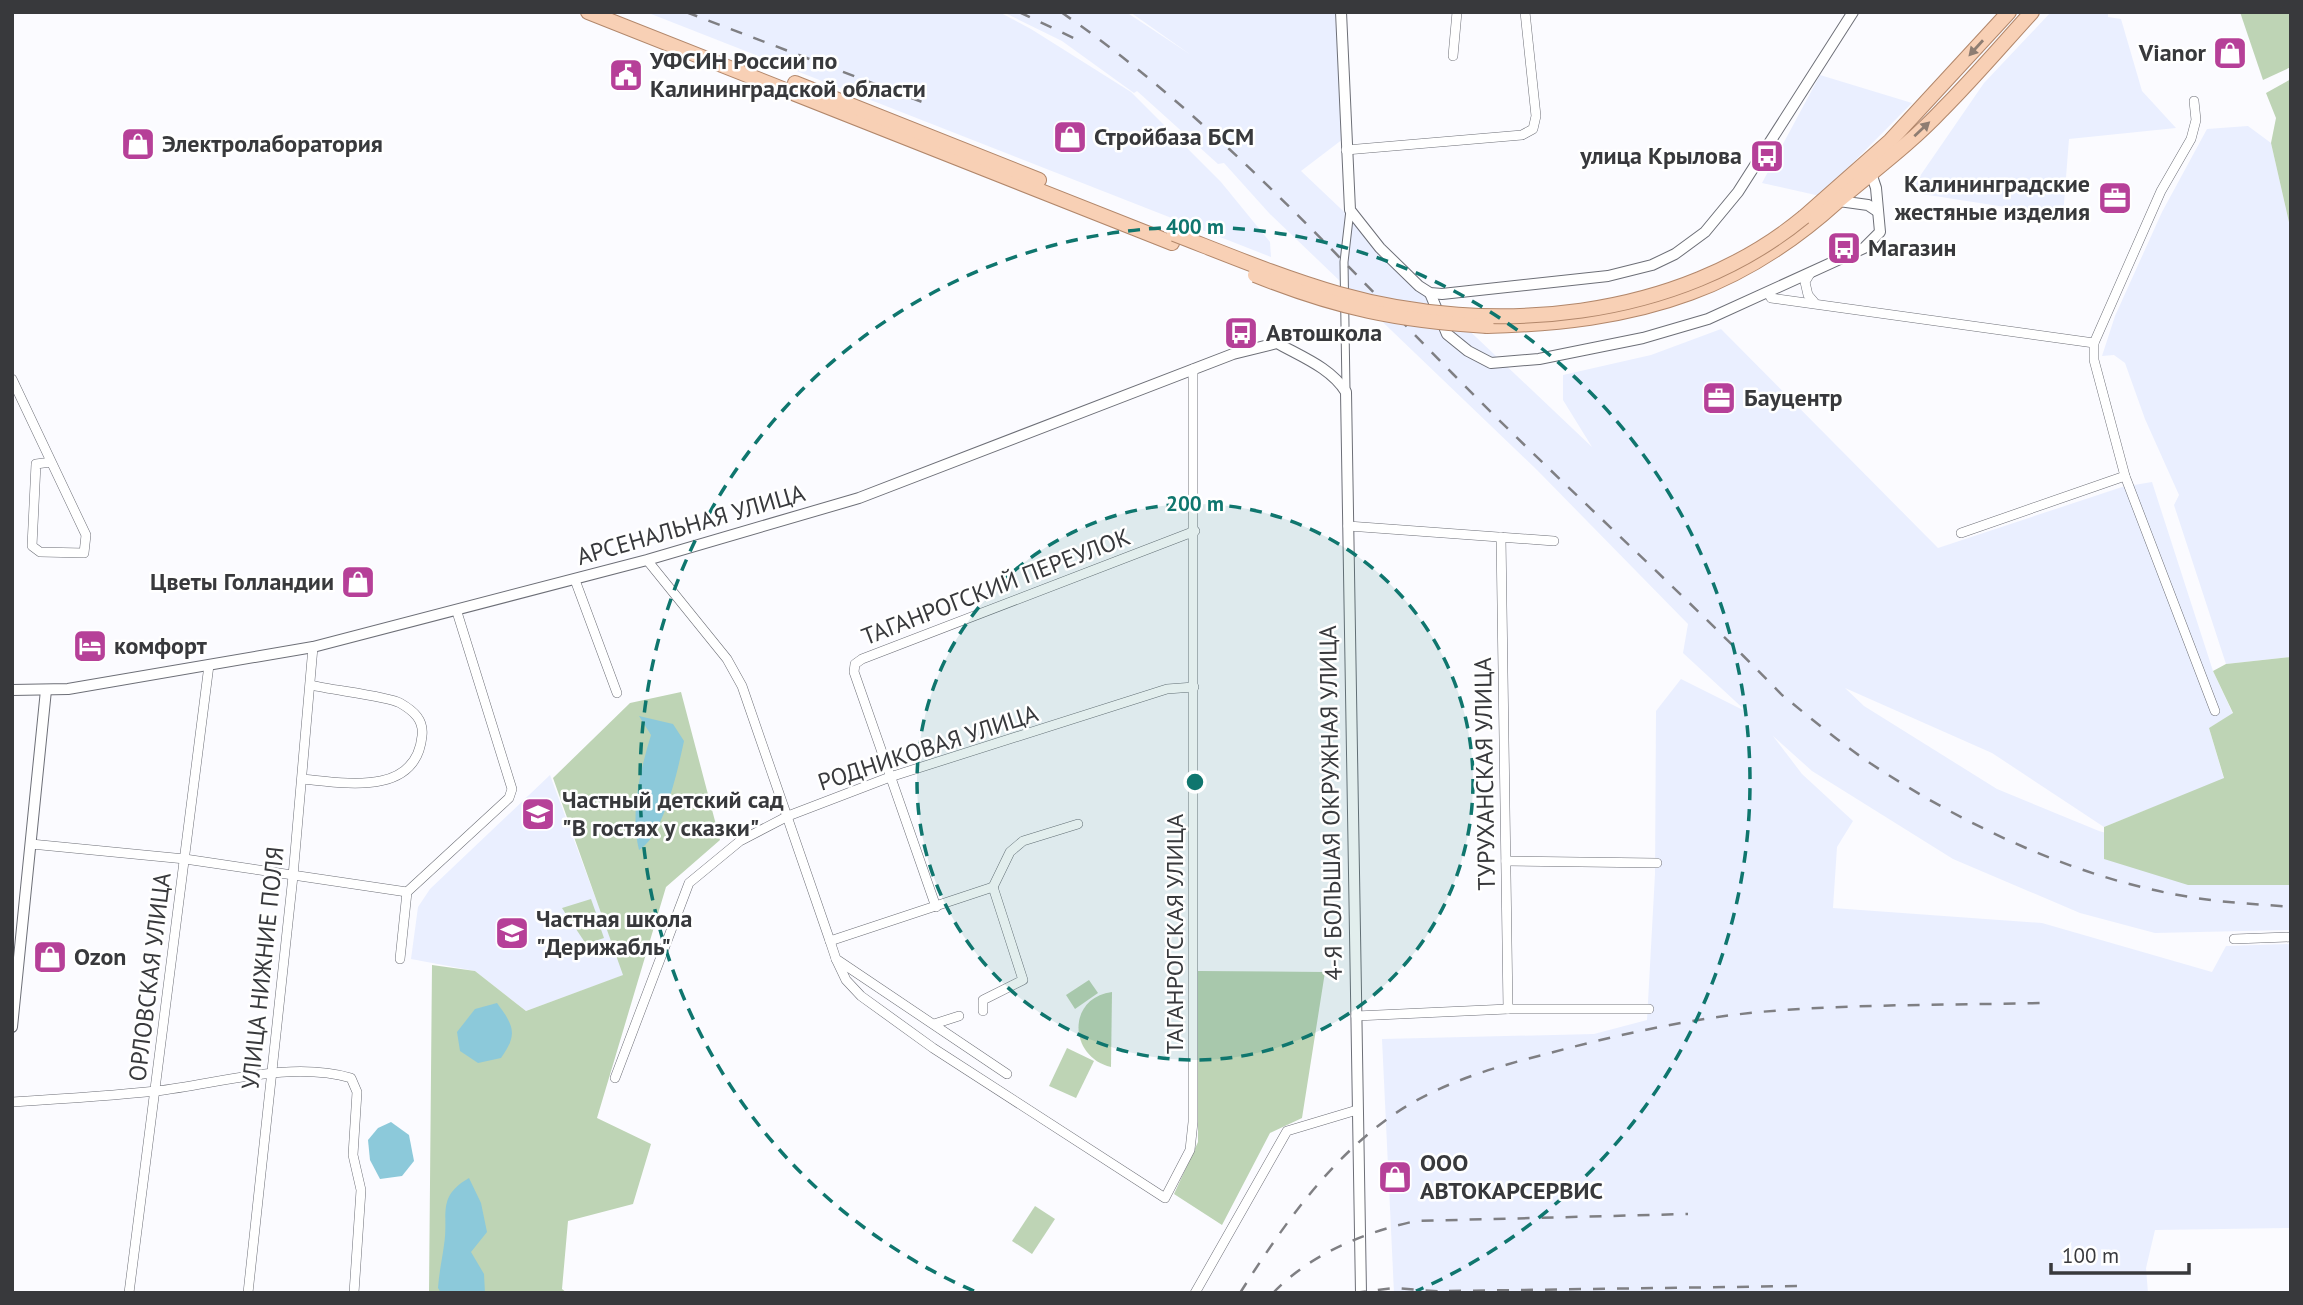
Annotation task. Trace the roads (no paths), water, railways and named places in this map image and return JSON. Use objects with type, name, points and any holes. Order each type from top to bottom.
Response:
[{"type":"main road","points":[[588,12],[1173,239]]},
{"type":"main road","points":[[613,12],[1311,296],[1374,314],[1429,323],[1499,326],[1547,324],[1642,309],[1691,293],[1748,266],[1872,176],[1941,111],[2032,12]]},
{"type":"main road","points":[[1807,221],[1890,141],[2009,12]]},
{"type":"street","points":[[1341,12],[1350,210],[1390,259],[1436,294],[1446,321],[1459,344],[1479,357],[1500,363],[1575,354],[1708,319],[1864,248],[1875,240],[1880,232],[1872,176]]},
{"type":"street","points":[[1452,55],[1457,12]]},
{"type":"street","points":[[1346,150],[1522,135],[1533,129],[1536,116],[1525,12]]},
{"type":"street","points":[[1436,294],[1608,276],[1652,265],[1675,254],[1705,232],[1738,192],[1853,12]]},
{"type":"street","points":[[2194,101],[2196,120],[2192,139],[2161,191],[2094,344],[2097,376],[2125,476],[2215,711]]},
{"type":"street","points":[[1839,201],[1868,205],[1878,211]]},
{"type":"street","name":"4-Я БОЛЬШАЯ ОКРУЖНАЯ УЛИЦА","points":[[1350,210],[1344,262],[1361,1293]]},
{"type":"street","points":[[1812,271],[1805,282],[1808,295],[1815,302]]},
{"type":"street","points":[[1768,292],[1771,298],[1815,302],[2094,344]]},
{"type":"street","name":"АРСЕНАЛЬНАЯ УЛИЦА","points":[[12,690],[68,689],[313,647],[575,580],[859,498],[1243,350],[1277,342],[1326,370],[1338,379],[1346,392]]},
{"type":"street","name":"ТАГАНРОГСКАЯ УЛИЦА","points":[[836,959],[846,980],[861,996],[902,1026],[1165,1198],[1191,1150],[1193,1122],[1193,369]]},
{"type":"street","points":[[12,379],[86,535],[84,553],[40,552],[32,547],[36,464],[51,462]]},
{"type":"street","points":[[1961,533],[2125,476]]},
{"type":"street","points":[[1348,526],[1553,541]]},
{"type":"street","name":"ТАГАНРОГСКИЙ ПЕРЕУЛОК","points":[[936,907],[855,672],[855,664],[862,659],[1195,531]]},
{"type":"street","name":"ТУРУХАНСКАЯ УЛИЦА","points":[[1501,537],[1508,1009]]},
{"type":"street","points":[[647,560],[727,659],[742,686],[836,959],[1007,1074]]},
{"type":"street","points":[[575,580],[617,693]]},
{"type":"street","points":[[400,959],[407,892],[509,798],[510,780],[457,612]]},
{"type":"street","name":"УЛИЦА НИЖНИЕ ПОЛЯ","points":[[248,1293],[269,1075],[293,876],[313,647]]},
{"type":"street","name":"ОРЛОВСКАЯ УЛИЦА","points":[[129,1293],[209,665]]},
{"type":"street","points":[[302,779],[366,785],[393,778],[412,763],[421,747],[423,728],[416,714],[398,701],[311,685]]},
{"type":"street","name":"РОДНИКОВАЯ УЛИЦА","points":[[615,1078],[688,883],[740,841],[788,816],[890,777],[1167,690],[1194,687]]},
{"type":"street","points":[[12,1027],[46,690]]},
{"type":"street","points":[[983,1011],[983,1000],[988,995],[1023,980],[993,887],[1010,852],[1023,841],[1078,824]]},
{"type":"street","points":[[31,844],[185,859],[407,892]]},
{"type":"street","points":[[1506,861],[1657,863]]},
{"type":"street","points":[[830,941],[993,887]]},
{"type":"street","points":[[2234,939],[2291,937]]},
{"type":"street","points":[[1356,1016],[1508,1009],[1649,1009]]},
{"type":"street","points":[[934,1024],[959,1016]]},
{"type":"street","points":[[12,1102],[155,1091],[304,1071],[333,1073],[351,1078],[356,1084],[353,1155],[361,1190],[354,1293]]},
{"type":"street","points":[[1195,1293],[1287,1131],[1357,1110]]},
{"type":"water","points":[[639,716],[673,724],[684,741],[663,816],[656,831],[639,850],[636,807],[640,777],[651,735]]},
{"type":"water","points":[[497,1003],[512,1030],[510,1043],[501,1058],[478,1063],[460,1051],[457,1032],[475,1009]]},
{"type":"water","points":[[391,1122],[409,1135],[414,1161],[402,1176],[380,1179],[370,1160],[368,1140],[378,1128]]},
{"type":"water","points":[[469,1178],[481,1203],[487,1232],[471,1252],[484,1274],[485,1293],[441,1293],[438,1288],[446,1207],[452,1192]]},
{"type":"railway","points":[[686,12],[930,105]]},
{"type":"railway","points":[[1019,12],[1080,41]]},
{"type":"railway","points":[[1061,12],[1115,51],[1217,138],[1313,231],[1493,415],[1782,695],[1854,752],[1952,813],[2071,866],[2154,890],[2196,898],[2291,907]]},
{"type":"railway","points":[[1240,1293],[1288,1222],[1343,1157],[1404,1108],[1463,1079],[1504,1065],[1605,1039],[1665,1026],[1755,1012],[2045,1003]]},
{"type":"railway","points":[[1273,1293],[1304,1267],[1339,1246],[1377,1231],[1416,1221],[1688,1214]]},
{"type":"railway","points":[[1449,1291],[1799,1286]]},
{"type":"railway","points":[[1354,1293],[1394,1288],[1459,1293]]},
{"type":"place","name":"Vianor","points":[[2230,53]]},
{"type":"place","name":"УФСИН России по Калининградской области","points":[[626,75]]},
{"type":"place","name":"Стройбаза БСМ","points":[[1070,137]]},
{"type":"place","name":"Электролаборатория","points":[[138,144]]},
{"type":"place","name":"улица Крылова","points":[[1767,156]]},
{"type":"place","name":"Калининградские жестяные изделия","points":[[2115,198]]},
{"type":"place","name":"Магазин","points":[[1844,248]]},
{"type":"place","name":"Автошкола","points":[[1241,333]]},
{"type":"place","name":"Бауцентр","points":[[1719,398]]},
{"type":"place","name":"Цветы Голландии","points":[[358,582]]},
{"type":"place","name":"комфорт","points":[[90,646]]},
{"type":"place","name":"Частный детский сад \"В гостях у сказки\"","points":[[538,814]]},
{"type":"place","name":"Частная школа \"Дерижабль\"","points":[[512,933]]},
{"type":"place","name":"Ozon","points":[[50,957]]},
{"type":"place","name":"ООО АВТОКАРСЕРВИС","points":[[1395,1177]]}]
